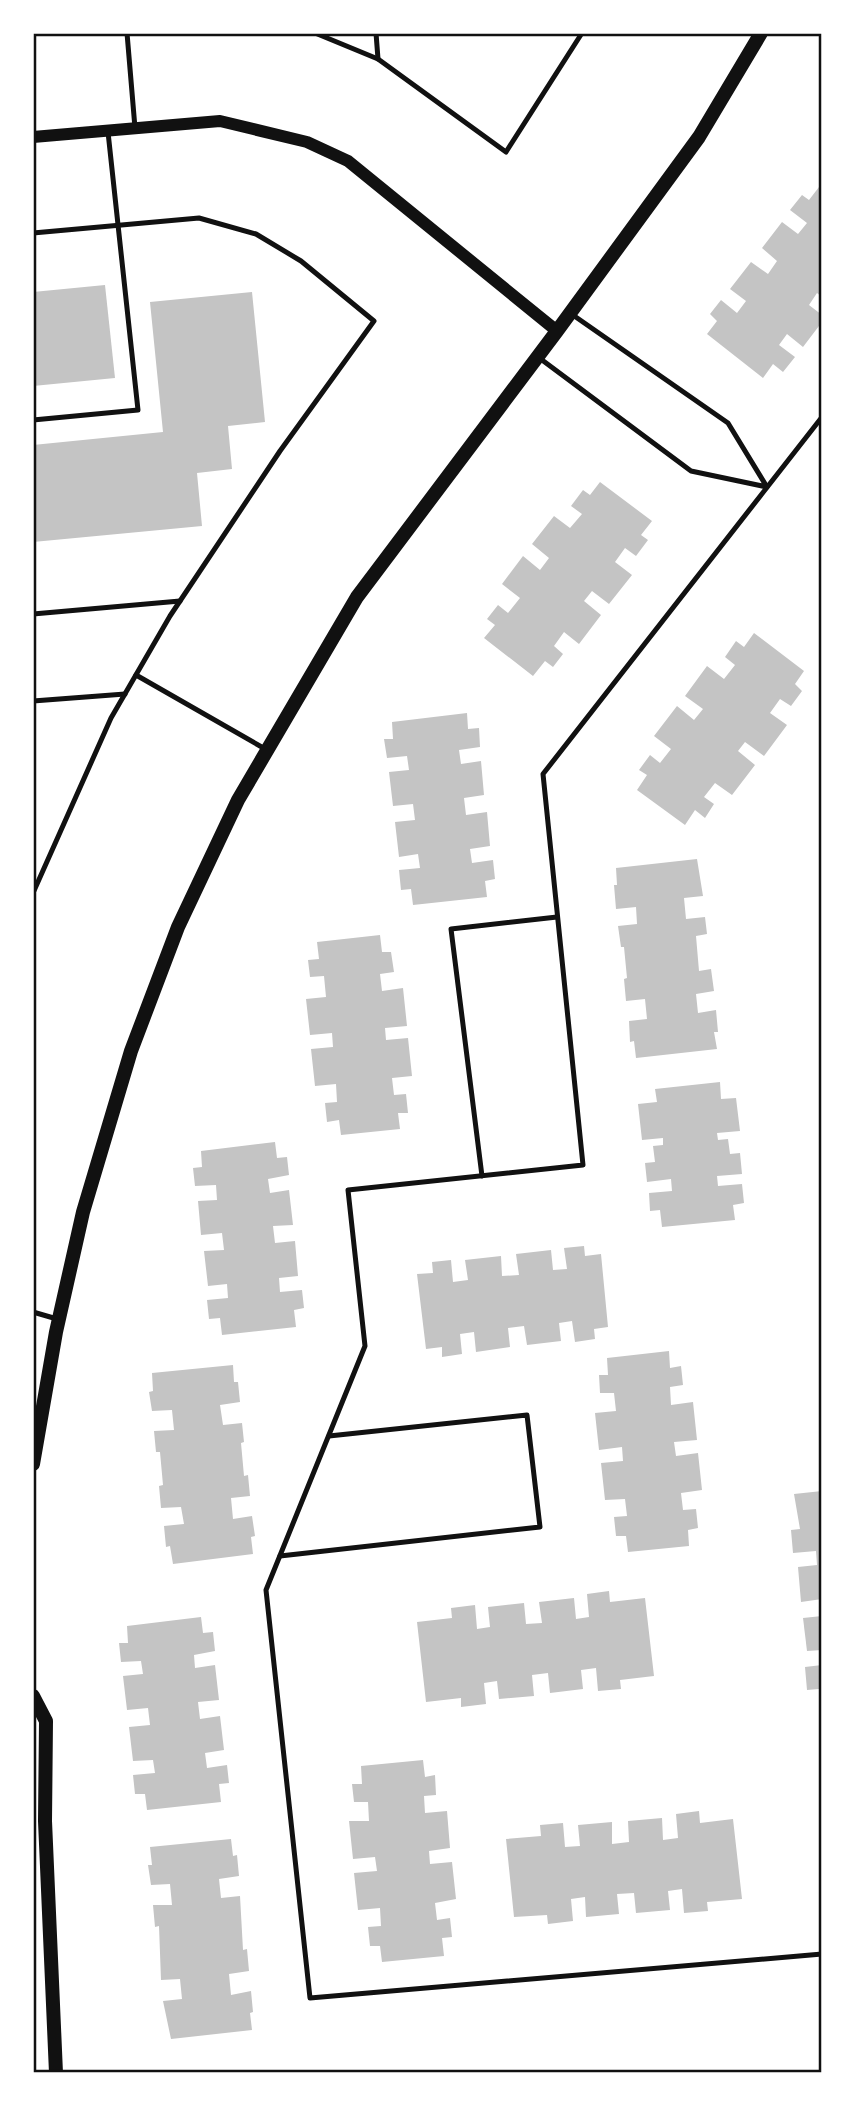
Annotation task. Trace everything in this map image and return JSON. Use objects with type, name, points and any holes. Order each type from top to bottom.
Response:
[{"type":"main road","points":[[33,1464],[59,1319],[83,1212],[131,1051],[178,927],[238,800],[357,597],[699,137],[761,33]]},
{"type":"main road","points":[[33,1696],[46,1721],[45,1821],[56,2073]]},
{"type":"street","points":[[33,137],[220,121],[307,142],[348,162],[557,331]]},
{"type":"lane","points":[[127,33],[135,128]]},
{"type":"lane","points":[[315,33],[378,59],[506,152],[582,33]]},
{"type":"lane","points":[[376,33],[378,59]]},
{"type":"lane","points":[[33,420],[138,410],[108,130]]},
{"type":"lane","points":[[33,233],[199,218],[256,234],[301,261],[374,320],[280,451],[180,601],[111,718],[33,893]]},
{"type":"lane","points":[[570,313],[728,423],[767,487]]},
{"type":"lane","points":[[538,357],[691,471],[767,487]]},
{"type":"lane","points":[[822,417],[543,774],[583,1165],[348,1190],[365,1346],[267,1590],[310,1998],[822,1954]]},
{"type":"lane","points":[[33,614],[180,601]]},
{"type":"lane","points":[[136,675],[267,750]]},
{"type":"lane","points":[[33,701],[125,694]]},
{"type":"lane","points":[[482,1176],[451,929],[557,917]]},
{"type":"lane","points":[[33,1311],[59,1319]]},
{"type":"lane","points":[[280,1556],[540,1527],[527,1415],[329,1436]]},
{"type":"building","points":[[819,187],[822,190],[822,297],[817,293],[809,305],[822,315],[822,322],[803,347],[787,334],[779,345],[795,357],[783,372],[773,364],[763,378],[707,334],[717,321],[710,314],[721,300],[737,313],[746,301],[730,289],[751,262],[768,274],[777,261],[762,248],[782,222],[798,234],[807,223],[790,210],[802,195],[809,200]]},
{"type":"building","points":[[105,285],[115,378],[33,386],[33,292]]},
{"type":"building","points":[[252,292],[265,422],[228,426],[232,469],[197,473],[202,526],[33,542],[33,445],[163,432],[150,302]]},
{"type":"building","points":[[600,482],[652,521],[641,535],[648,540],[636,556],[625,548],[615,562],[632,575],[609,604],[592,591],[584,601],[601,615],[579,644],[564,632],[554,646],[563,654],[553,667],[545,661],[533,676],[484,638],[495,625],[487,619],[498,605],[508,613],[520,598],[502,584],[523,556],[540,570],[549,558],[532,544],[554,516],[570,528],[582,514],[571,506],[583,490],[590,495]]},
{"type":"building","points":[[754,633],[804,671],[795,684],[802,691],[791,706],[780,699],[770,713],[787,725],[764,756],[745,742],[738,751],[755,765],[732,795],[715,783],[704,797],[714,804],[705,818],[695,810],[685,825],[637,790],[647,775],[639,770],[650,755],[660,763],[671,749],[654,736],[677,706],[694,720],[703,709],[685,696],[707,666],[724,679],[735,665],[725,657],[736,641],[744,647]]},
{"type":"building","points":[[467,713],[468,729],[479,728],[480,747],[459,750],[461,764],[481,761],[484,795],[464,798],[466,815],[487,812],[490,846],[470,849],[472,863],[493,860],[495,879],[485,881],[487,897],[413,905],[411,889],[401,890],[399,870],[420,868],[418,854],[399,857],[395,822],[415,820],[413,804],[393,806],[389,772],[409,770],[407,756],[387,758],[384,739],[393,739],[392,722]]},
{"type":"building","points":[[697,859],[703,896],[684,898],[686,919],[705,917],[707,934],[696,936],[699,971],[711,969],[714,991],[696,994],[698,1013],[716,1010],[718,1032],[714,1032],[717,1049],[636,1058],[634,1041],[630,1042],[629,1021],[647,1019],[645,999],[626,1001],[624,947],[621,947],[618,926],[637,924],[636,907],[616,909],[616,868]]},
{"type":"building","points":[[380,935],[382,952],[391,952],[394,972],[380,974],[382,991],[403,988],[407,1026],[385,1028],[386,1040],[408,1038],[412,1076],[392,1078],[394,1095],[406,1094],[408,1113],[398,1113],[400,1129],[341,1135],[339,1120],[327,1122],[325,1103],[337,1102],[336,1084],[315,1086],[311,1049],[333,1047],[332,1033],[310,1035],[306,999],[326,997],[324,976],[310,977],[308,960],[319,959],[317,942]]},
{"type":"building","points":[[720,1082],[721,1099],[736,1098],[740,1131],[717,1133],[718,1140],[728,1139],[730,1154],[740,1153],[742,1174],[717,1176],[718,1186],[742,1184],[744,1203],[733,1205],[735,1220],[662,1227],[660,1210],[650,1211],[649,1193],[672,1191],[671,1179],[647,1182],[645,1163],[655,1162],[653,1146],[663,1145],[663,1138],[642,1140],[638,1104],[657,1102],[655,1089]]},
{"type":"building","points":[[275,1142],[277,1158],[287,1157],[289,1175],[268,1179],[270,1193],[289,1190],[293,1225],[273,1226],[275,1243],[295,1241],[298,1276],[279,1278],[280,1292],[302,1290],[304,1308],[294,1310],[296,1327],[222,1335],[220,1318],[209,1319],[207,1300],[228,1298],[227,1284],[208,1286],[204,1251],[224,1250],[222,1233],[201,1235],[198,1201],[217,1200],[216,1185],[195,1186],[193,1168],[202,1167],[201,1151]]},
{"type":"building","points":[[584,1246],[585,1256],[601,1254],[608,1327],[594,1329],[595,1339],[575,1342],[572,1321],[559,1323],[561,1341],[527,1345],[524,1326],[508,1328],[510,1347],[476,1352],[474,1332],[460,1334],[462,1354],[442,1357],[442,1347],[426,1349],[417,1274],[433,1273],[432,1262],[451,1260],[453,1282],[468,1280],[465,1260],[501,1256],[502,1276],[519,1275],[516,1254],[551,1250],[553,1270],[567,1269],[564,1248]]},
{"type":"building","points":[[669,1351],[670,1368],[681,1366],[683,1385],[670,1387],[671,1405],[693,1402],[697,1440],[674,1442],[676,1456],[698,1453],[702,1490],[681,1493],[683,1510],[696,1509],[698,1528],[688,1530],[689,1546],[628,1552],[626,1536],[616,1536],[614,1517],[627,1516],[625,1499],[605,1500],[601,1463],[623,1461],[622,1447],[599,1450],[595,1413],[616,1411],[614,1393],[600,1393],[599,1375],[608,1375],[607,1358]]},
{"type":"building","points":[[233,1365],[234,1382],[238,1382],[240,1402],[220,1405],[223,1425],[242,1423],[244,1476],[248,1475],[250,1496],[231,1498],[233,1519],[252,1516],[255,1536],[251,1537],[253,1554],[173,1564],[170,1546],[166,1547],[164,1526],[184,1524],[181,1507],[161,1508],[159,1486],[163,1485],[160,1452],[156,1452],[154,1431],[174,1430],[172,1410],[152,1411],[149,1392],[153,1391],[152,1373]]},
{"type":"building","points":[[822,1491],[822,1599],[801,1602],[798,1567],[817,1565],[816,1551],[793,1553],[791,1530],[800,1529],[794,1494]]},
{"type":"building","points":[[609,1591],[610,1602],[645,1598],[654,1676],[620,1680],[621,1689],[598,1691],[596,1668],[581,1670],[583,1689],[550,1693],[548,1673],[532,1675],[534,1696],[499,1699],[497,1681],[484,1683],[486,1704],[461,1707],[461,1698],[426,1702],[417,1622],[452,1618],[451,1608],[475,1605],[477,1629],[490,1627],[488,1607],[524,1603],[526,1624],[542,1623],[539,1602],[574,1598],[576,1619],[589,1617],[587,1594]]},
{"type":"building","points":[[822,1616],[822,1650],[807,1651],[803,1618]]},
{"type":"building","points":[[201,1617],[203,1633],[213,1632],[215,1651],[194,1655],[195,1668],[215,1665],[219,1700],[198,1702],[200,1719],[220,1716],[224,1750],[205,1753],[207,1768],[227,1765],[229,1783],[219,1784],[221,1802],[147,1810],[145,1794],[135,1794],[133,1775],[155,1773],[153,1760],[133,1761],[129,1727],[150,1725],[148,1708],[127,1710],[123,1676],[143,1674],[141,1661],[121,1662],[119,1643],[128,1643],[127,1626]]},
{"type":"building","points":[[822,1665],[820,1701],[819,1689],[807,1690],[805,1667]]},
{"type":"building","points":[[423,1760],[425,1777],[435,1775],[436,1795],[424,1796],[425,1813],[447,1811],[450,1848],[429,1851],[430,1864],[452,1862],[456,1899],[435,1903],[437,1920],[450,1918],[452,1937],[442,1938],[444,1956],[382,1962],[380,1946],[370,1946],[368,1927],[381,1926],[380,1908],[358,1910],[354,1873],[377,1871],[375,1857],[353,1859],[349,1821],[369,1821],[368,1802],[354,1802],[352,1784],[362,1784],[361,1766]]},
{"type":"building","points":[[699,1811],[700,1823],[733,1819],[742,1899],[707,1902],[708,1911],[684,1913],[682,1889],[668,1891],[670,1910],[636,1913],[634,1893],[617,1894],[619,1914],[586,1917],[585,1897],[571,1899],[573,1921],[548,1924],[547,1915],[514,1917],[506,1839],[541,1836],[540,1825],[563,1823],[565,1847],[580,1846],[578,1825],[612,1822],[612,1844],[629,1842],[628,1821],[662,1818],[663,1840],[678,1838],[676,1814]]},
{"type":"building","points":[[231,1839],[233,1856],[237,1855],[239,1876],[219,1879],[221,1898],[240,1896],[243,1950],[247,1949],[249,1971],[229,1974],[231,1995],[251,1991],[252,2030],[171,2039],[163,2001],[182,1999],[180,1979],[161,1980],[159,1926],[155,1927],[153,1905],[172,1905],[170,1884],[151,1885],[148,1865],[152,1865],[150,1847]]}]
